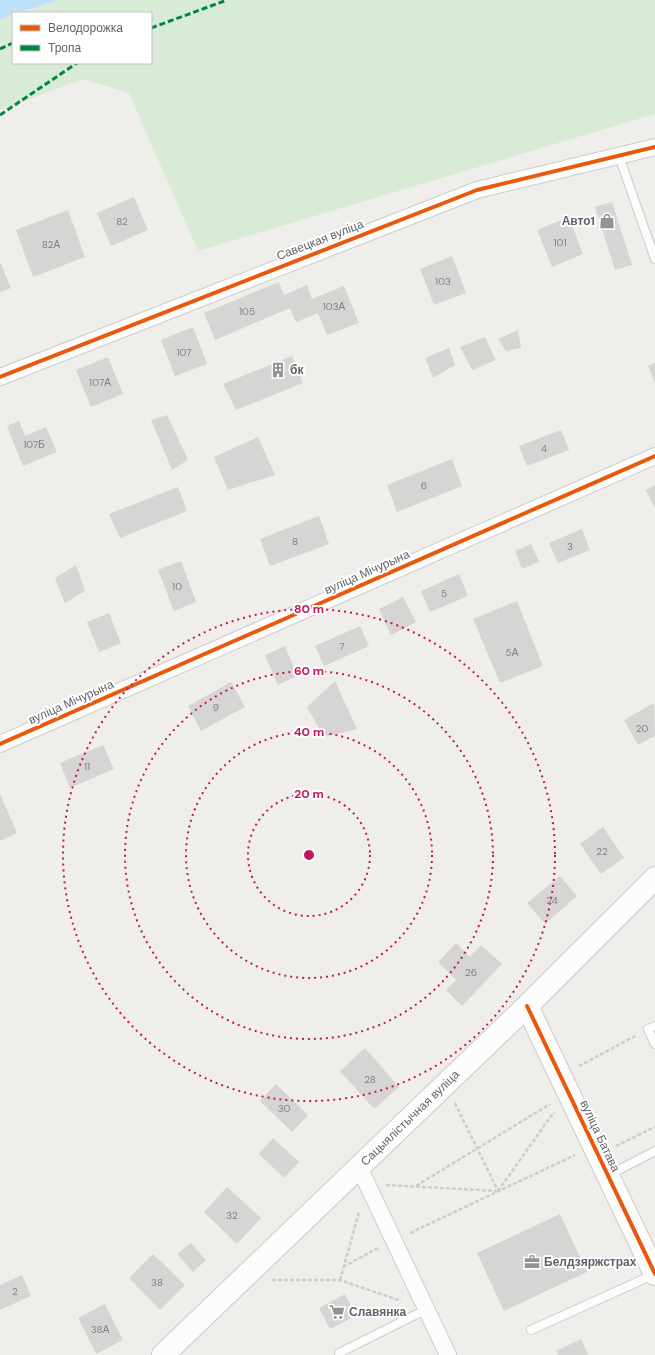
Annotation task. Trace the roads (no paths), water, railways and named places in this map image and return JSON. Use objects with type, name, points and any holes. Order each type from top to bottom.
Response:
[{"type":"main road","name":"Сацыялістычная вуліца","points":[[163,1355],[363,1175],[527,1006],[655,878]]},
{"type":"main road","name":"вуліца Батава","points":[[527,1006],[655,1274]]},
{"type":"street","name":"Савецкая вуліца","points":[[0,377],[477,190],[655,147]]},
{"type":"street","name":"вуліца Мічурына","points":[[0,744],[655,456]]},
{"type":"street","points":[[363,1175],[448,1355]]},
{"type":"lane","points":[[619,156],[655,259]]},
{"type":"lane","points":[[651,1028],[655,1044]]},
{"type":"lane","points":[[608,1176],[655,1152]]},
{"type":"lane","points":[[531,1330],[655,1274]]},
{"type":"lane","points":[[339,1353],[427,1309]]},
{"type":"water","points":[[0,0],[59,0],[21,12],[12,12],[12,15],[0,19]]},
{"type":"place","name":"Авто1","points":[[607,221]]},
{"type":"place","name":"бк","points":[[278,370]]},
{"type":"place","name":"Белдзяржстрах","points":[[532,1262]]},
{"type":"place","name":"Славянка","points":[[337,1312]]}]
